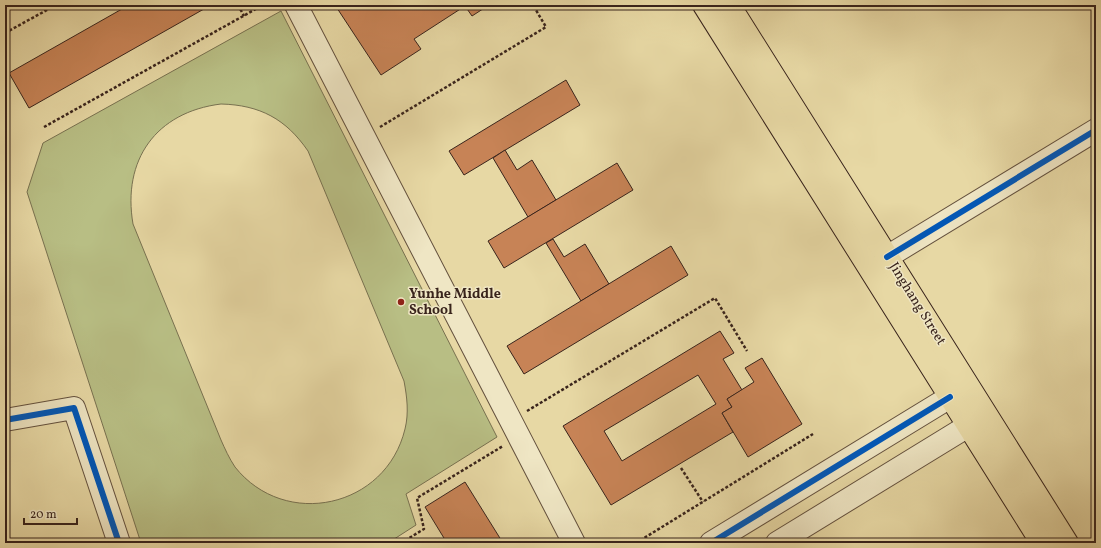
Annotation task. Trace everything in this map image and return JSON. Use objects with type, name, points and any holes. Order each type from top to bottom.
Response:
[{"type":"main road","name":"Jinghang Street","points":[[704,5],[1042,543]]},
{"type":"main road","name":"Jinghang Street","points":[[729,5],[1067,543]]},
{"type":"street","points":[[296,5],[574,543]]},
{"type":"street","points":[[888,257],[1096,130]]},
{"type":"street","points":[[711,543],[950,397]]},
{"type":"street","points":[[5,420],[74,408],[119,543]]},
{"type":"street","points":[[777,543],[968,426]]},
{"type":"path","points":[[5,33],[56,5]]},
{"type":"path","points":[[238,5],[244,16]]},
{"type":"path","points":[[44,128],[263,5]]},
{"type":"path","points":[[364,137],[546,27],[533,5]]},
{"type":"path","points":[[401,543],[424,529],[417,498],[515,429],[715,298],[747,351]]},
{"type":"path","points":[[636,543],[813,434]]},
{"type":"path","points":[[681,468],[703,502]]},
{"type":"green space","points":[[281,11],[497,437],[406,494],[416,525],[388,543],[141,543],[27,192],[43,143]],"holes":[[[221,104],[235,105],[260,111],[281,122],[291,130],[308,151],[404,381],[407,417],[405,429],[394,456],[377,477],[356,492],[332,501],[306,503],[280,499],[256,487],[235,467],[221,440],[133,224],[131,201],[133,179],[139,160],[148,143],[162,129],[178,117],[198,109]]]},
{"type":"building","points":[[129,5],[211,5],[29,108],[9,73]]},
{"type":"building","points":[[335,5],[489,5],[472,16],[465,6],[414,39],[421,49],[381,75]]},
{"type":"building","points":[[566,80],[580,105],[464,175],[449,151]]},
{"type":"building","points":[[505,150],[517,170],[532,160],[556,200],[528,217],[493,158]]},
{"type":"building","points":[[617,163],[633,190],[504,268],[488,241]]},
{"type":"building","points":[[553,239],[564,257],[585,244],[609,284],[581,301],[546,243]]},
{"type":"building","points":[[671,246],[688,275],[524,374],[507,346]]},
{"type":"building","points":[[720,331],[734,353],[723,359],[742,390],[727,399],[732,407],[722,413],[733,432],[611,505],[563,426]],"holes":[[[698,375],[716,404],[622,461],[604,431]]]},
{"type":"building","points":[[762,358],[802,424],[748,457],[722,413],[732,407],[727,399],[754,382],[745,368]]},
{"type":"building","points":[[465,482],[503,543],[447,543],[425,507]]},
{"type":"cycle path","points":[[887,257],[1096,130]]},
{"type":"cycle path","points":[[711,543],[950,397]]},
{"type":"cycle path","points":[[5,420],[74,408],[119,543]]},
{"type":"place","name":"Yunhe Middle School","points":[[401,302]]}]
